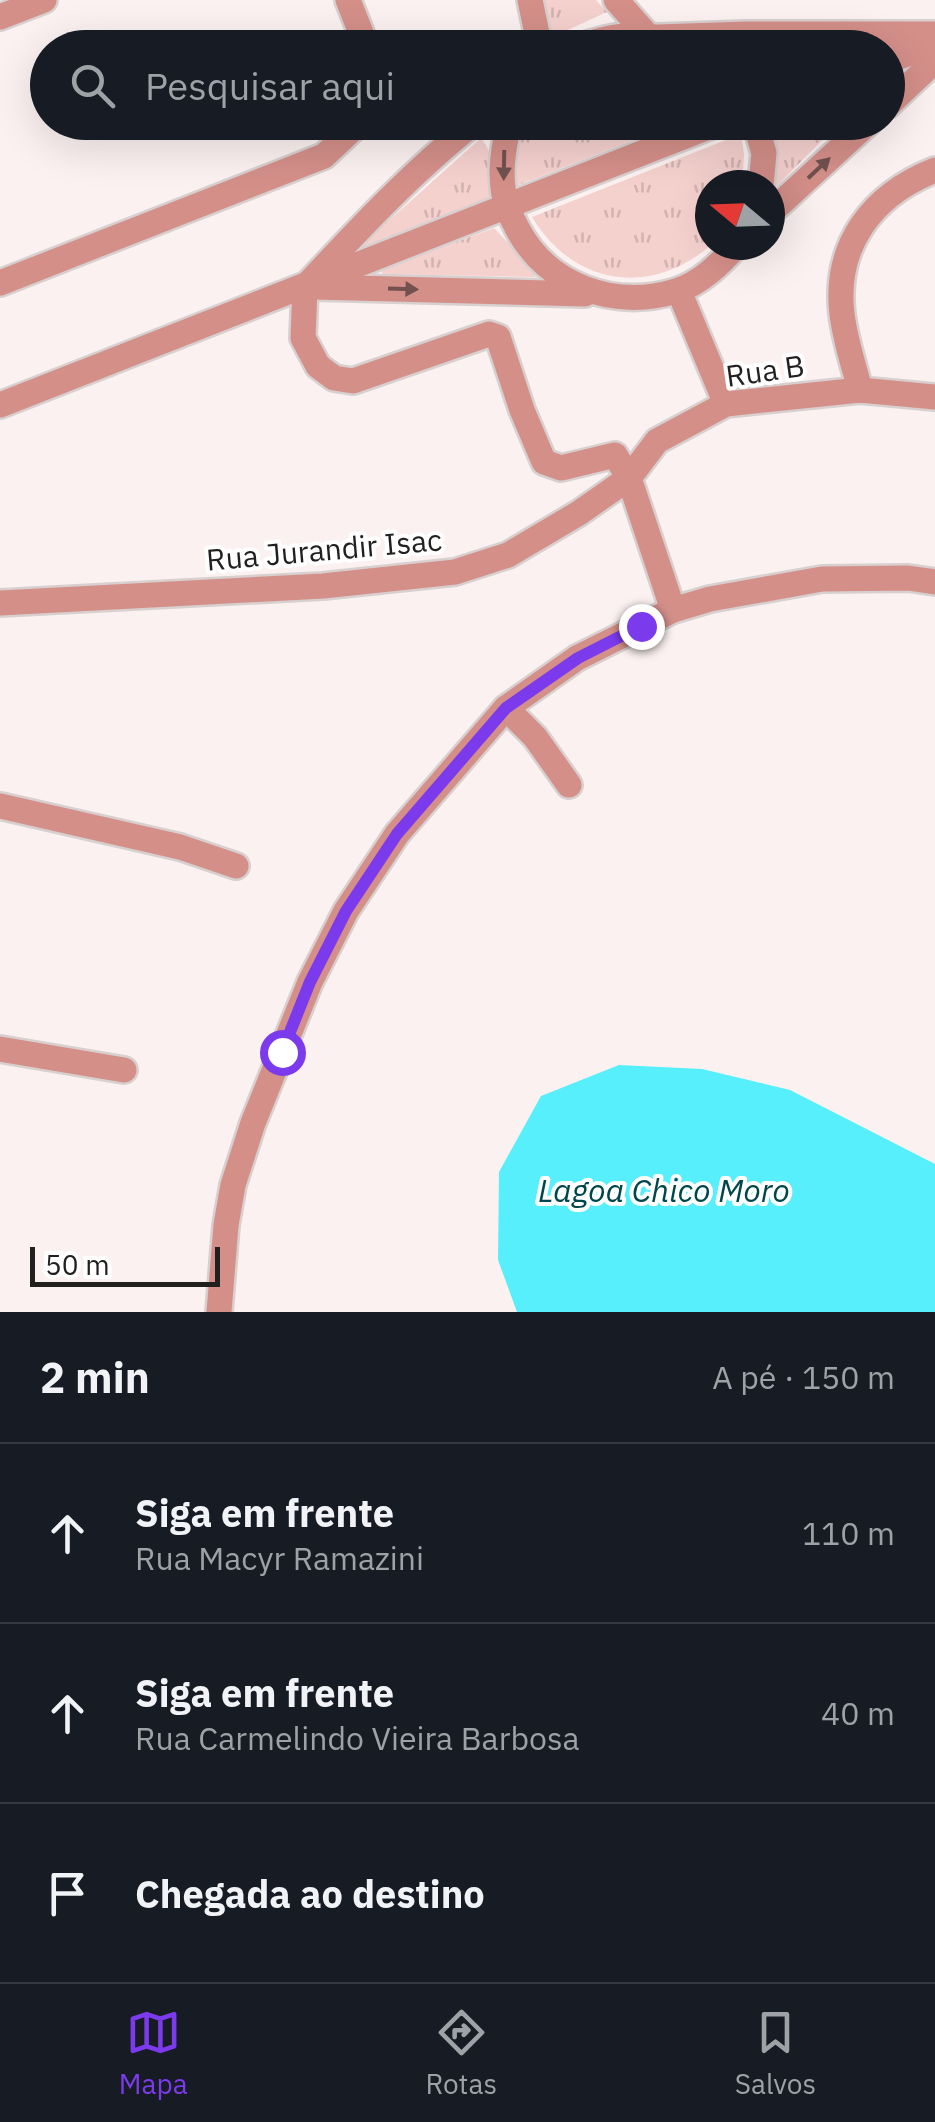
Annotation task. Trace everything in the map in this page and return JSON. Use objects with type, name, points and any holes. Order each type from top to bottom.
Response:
[{"type":"street","points":[[348,0],[360,30]]},
{"type":"street","points":[[530,0],[536,30]]},
{"type":"street","points":[[616,0],[646,30]]},
{"type":"street","points":[[0,17],[40,1]]},
{"type":"street","points":[[905,34],[935,34]]},
{"type":"street","points":[[905,55],[935,44]]},
{"type":"street","points":[[905,89],[935,61]]},
{"type":"street","points":[[0,283],[324,156],[341,140]]},
{"type":"street","points":[[452,140],[305,287],[303,338],[318,366],[334,378],[353,381],[488,334],[498,337],[544,462],[561,468],[615,455],[629,478],[673,610]]},
{"type":"street","points":[[506,140],[501,164],[507,208],[527,246],[558,276],[598,294]]},
{"type":"street","points":[[0,405],[677,140]]},
{"type":"street","points":[[760,140],[762,170]]},
{"type":"street","points":[[785,200],[849,140]]},
{"type":"street","points":[[860,390],[842,315],[841,276],[850,244],[868,217],[896,189],[935,170]]},
{"type":"street","points":[[305,287],[598,294],[638,299],[679,290],[715,270],[724,260]]},
{"type":"street","points":[[679,290],[726,404]]},
{"type":"street","name":"Rua B","points":[[629,478],[657,441],[726,404],[860,390],[935,397]]},
{"type":"street","name":"Rua Jurandir Isac","points":[[0,604],[323,586],[455,572],[508,555],[629,478]]},
{"type":"street","points":[[220,1312],[233,1185],[253,1122],[310,982],[346,911],[397,834],[506,708],[578,658],[673,610],[710,599],[822,579],[908,578],[935,582]]},
{"type":"street","points":[[506,708],[535,736],[569,785]]},
{"type":"street","points":[[0,806],[180,847],[236,866]]},
{"type":"street","points":[[0,1049],[124,1070]]},
{"type":"green space","points":[[544,0],[596,0],[607,12],[568,30],[546,30]]},
{"type":"green space","points":[[482,140],[494,168],[490,200],[356,250]]},
{"type":"green space","points":[[516,140],[634,140],[516,186]]},
{"type":"green space","points":[[726,140],[742,140],[743,170],[695,170],[695,256],[687,262],[663,273],[614,276],[569,258],[532,217]]},
{"type":"green space","points":[[774,140],[822,140],[785,178],[785,170],[775,170]]},
{"type":"green space","points":[[494,228],[536,277],[383,274],[381,270]]},
{"type":"water","name":"Lagoa Chico Moro","points":[[619,1065],[702,1069],[790,1090],[935,1164],[935,1312],[517,1312],[498,1260],[499,1172],[541,1096]]},
{"type":"route","points":[[282,1052],[310,982],[346,911],[397,834],[506,708],[578,658],[641,626]]}]
